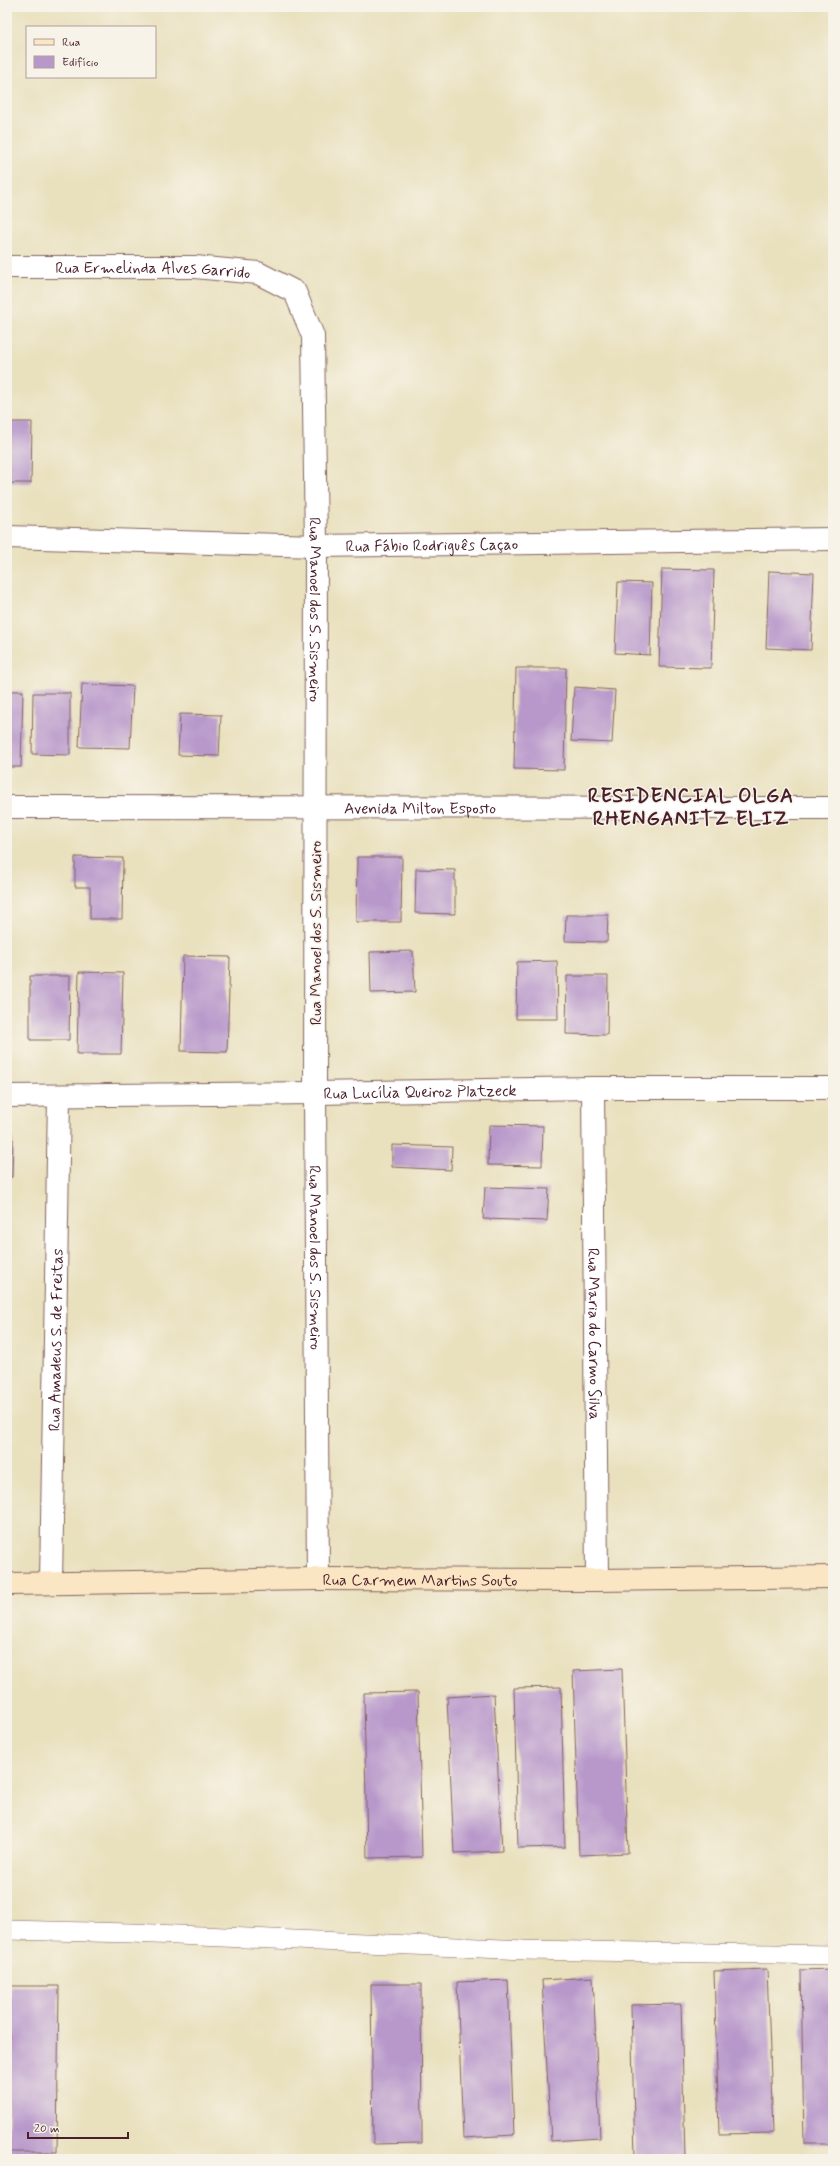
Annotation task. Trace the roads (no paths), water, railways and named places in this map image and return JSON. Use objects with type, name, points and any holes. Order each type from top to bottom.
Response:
[{"type":"street","name":"Rua Ermelinda Alves Garrido","points":[[7,267],[195,267],[258,273],[294,292]]},
{"type":"street","name":"Rua Manoel dos S. Sismeiro","points":[[294,292],[313,336],[316,546],[315,1093],[318,1579]]},
{"type":"street","name":"Rua Fábio Rodriguês Caçao","points":[[7,538],[316,546],[833,539]]},
{"type":"street","name":"Avenida Milton Esposto","points":[[7,807],[833,808]]},
{"type":"street","name":"Rua Lucília Queiroz Platzeck","points":[[7,1096],[59,1097],[593,1088],[833,1088]]},
{"type":"street","name":"Rua Maria do Carmo Silva","points":[[593,1088],[596,1580]]},
{"type":"street","name":"Rua Amadeus S. de Freitas","points":[[51,1584],[59,1097]]},
{"type":"street","name":"Rua Carmem Martins Souto","points":[[7,1584],[318,1579],[596,1580],[833,1577]]},
{"type":"lane","points":[[7,1930],[131,1933],[524,1950],[833,1955]]},
{"type":"district","name":"RESIDENCIAL OLGA RHENGANITZ ELIZ","points":[[691,806]]}]
